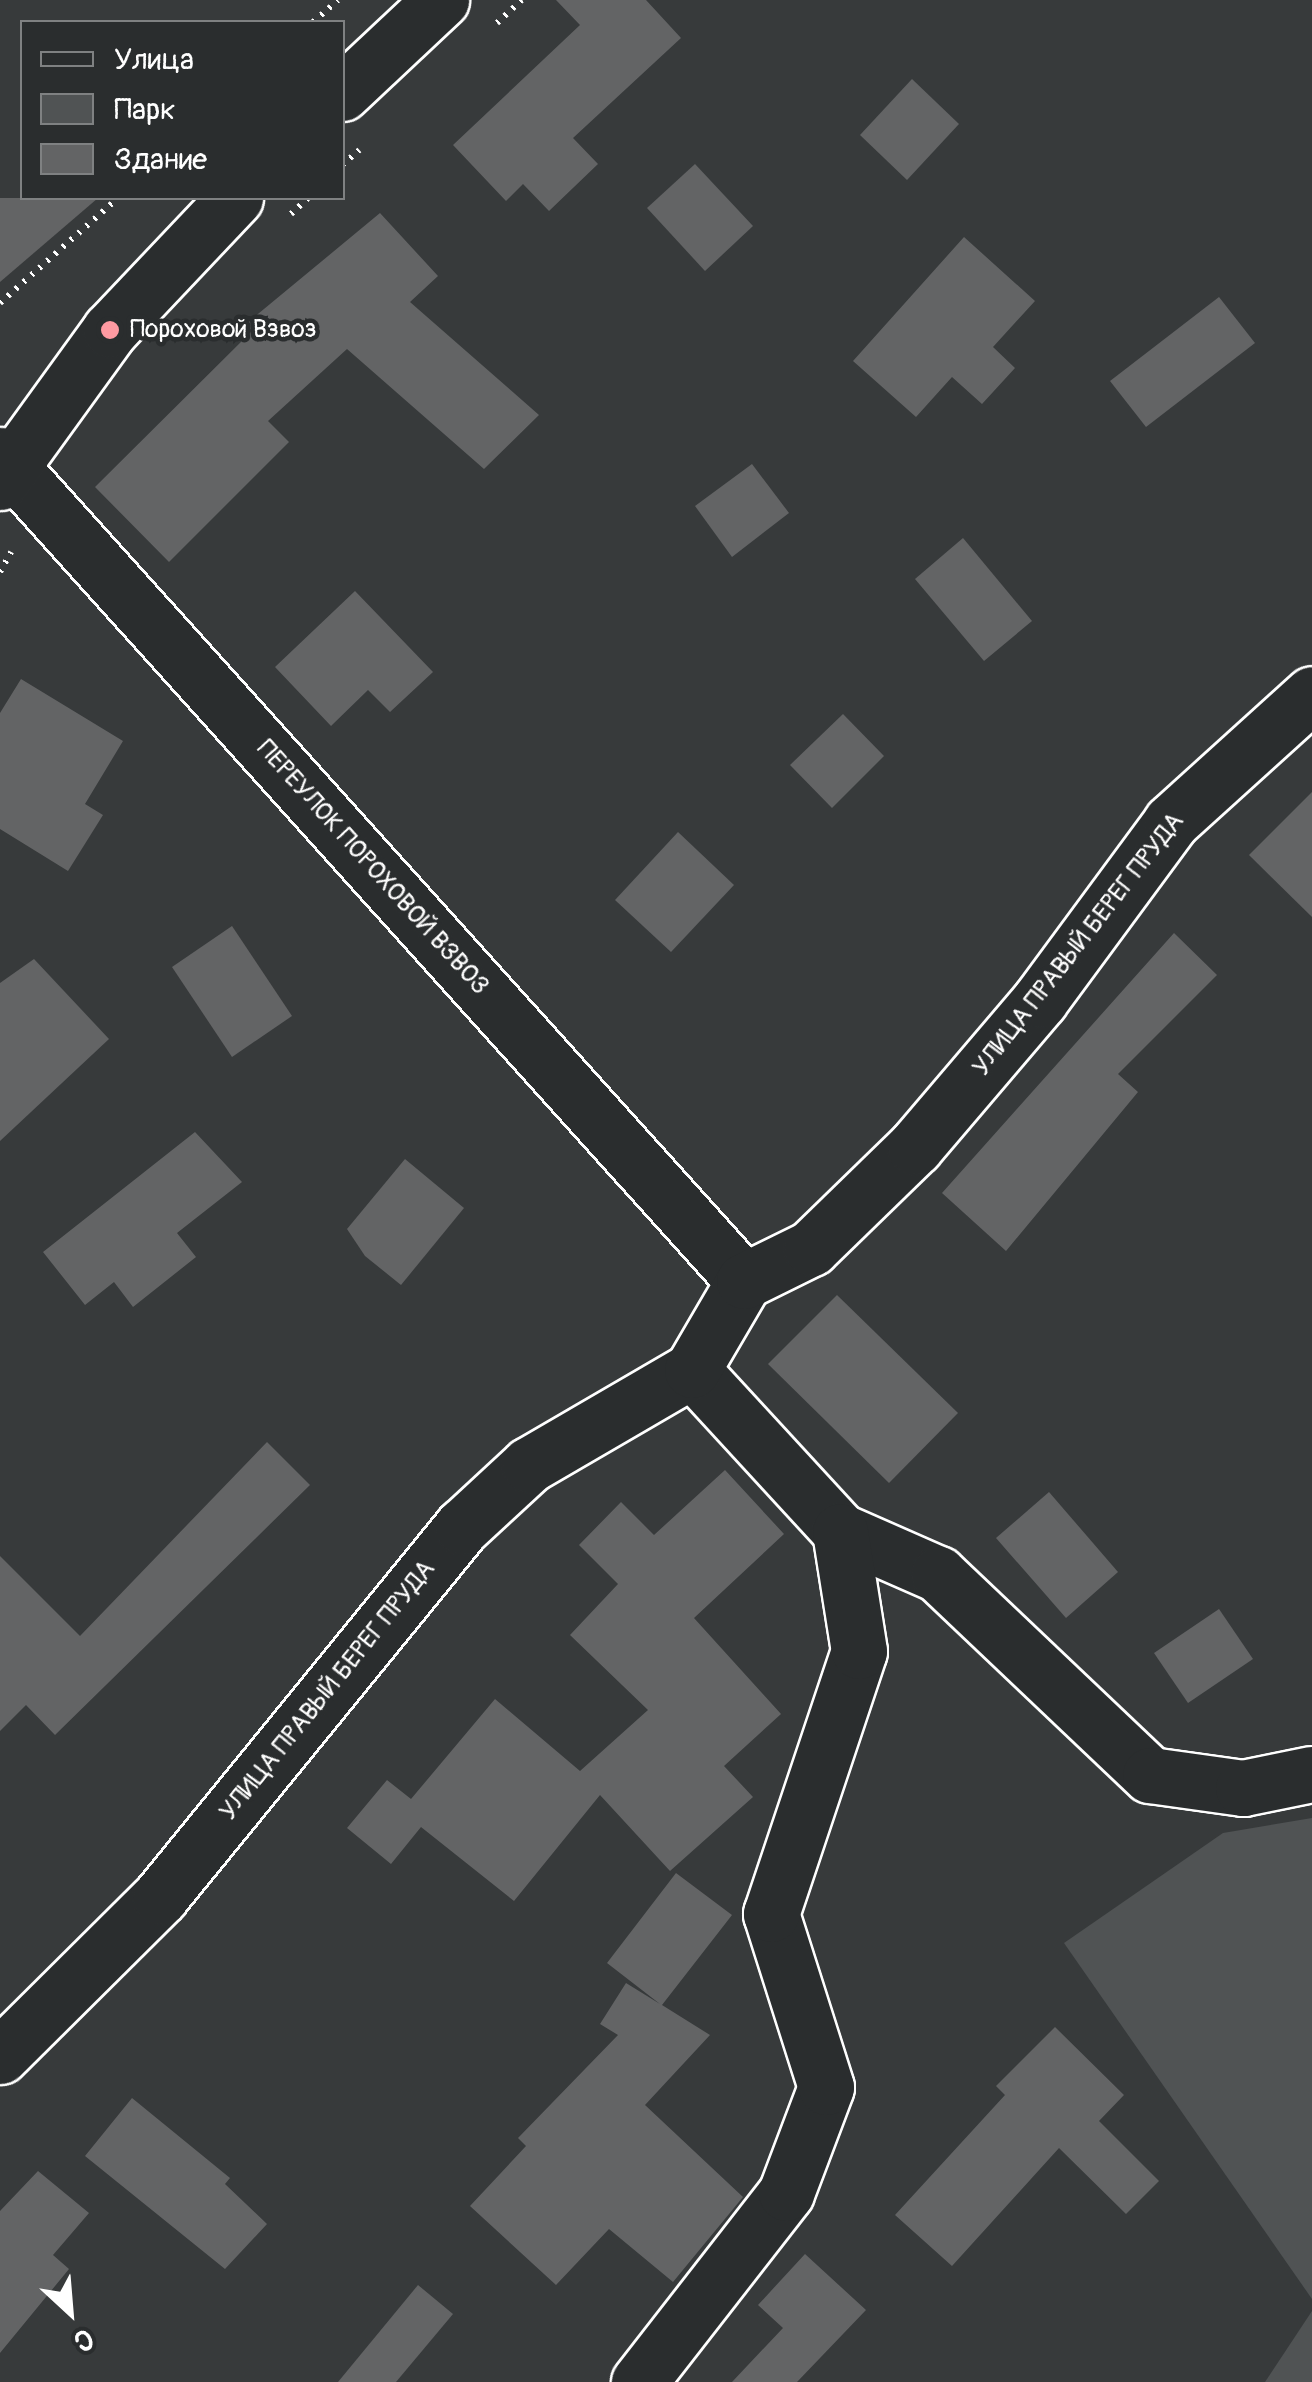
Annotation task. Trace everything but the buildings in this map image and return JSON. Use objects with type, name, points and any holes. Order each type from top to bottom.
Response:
[{"type":"street","points":[[345,90],[441,0]]},
{"type":"street","points":[[3,467],[110,330],[234,200]]},
{"type":"street","name":"ПЕРЕУЛОК ПОРОХОВОЙ ВЗВОЗ","points":[[3,467],[744,1281]]},
{"type":"street","name":"УЛИЦА ПРАВЫЙ БЕРЕГ ПРУДА","points":[[0,2056],[160,1896],[462,1527],[529,1465],[692,1370],[744,1281],[811,1248],[914,1147],[1040,1000],[1171,822],[1312,694]]},
{"type":"street","points":[[692,1370],[840,1531],[938,1574],[1150,1776],[1243,1788],[1312,1774]]},
{"type":"street","points":[[639,2382],[786,2193],[826,2087],[770,1914],[859,1651],[840,1531]]},
{"type":"path","points":[[315,20],[338,0]]},
{"type":"path","points":[[0,303],[116,200]]},
{"type":"green space","points":[[1312,1818],[1312,2299],[1064,1943],[1223,1833]]},
{"type":"green space","points":[[1312,2311],[1312,2382],[1265,2382]]},
{"type":"place","name":"Пороховой Взвоз","points":[[110,330]]}]
